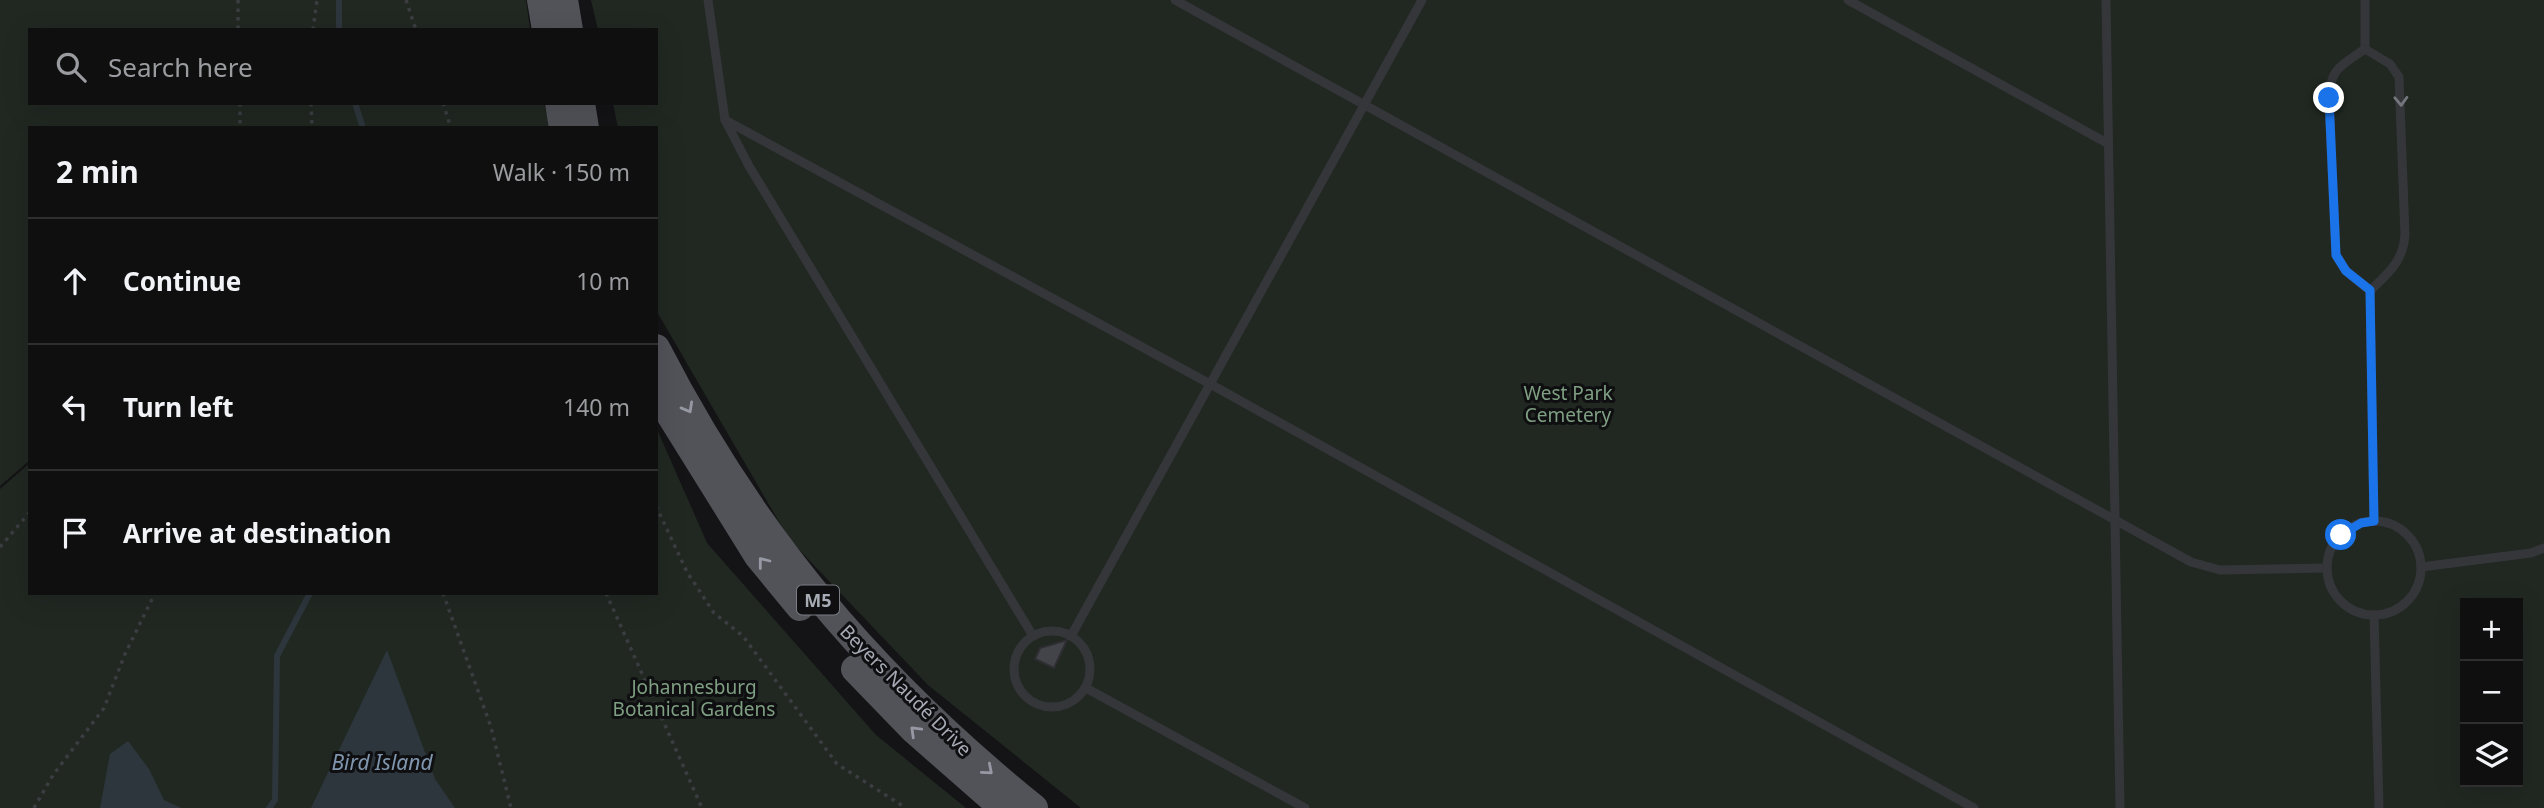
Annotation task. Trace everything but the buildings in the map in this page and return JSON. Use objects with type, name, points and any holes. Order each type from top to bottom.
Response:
[{"type":"main road","points":[[541,0],[546,28]]},
{"type":"main road","points":[[564,0],[569,28]]},
{"type":"main road","points":[[559,105],[564,126]]},
{"type":"main road","points":[[581,105],[585,126]]},
{"type":"main road","name":"Beyers Naudé Drive","points":[[658,352],[733,481],[775,544],[817,599],[888,676],[968,752],[1034,808]]},
{"type":"main road","name":"Beyers Naudé Drive","points":[[658,395],[752,546],[790,595],[914,730],[1003,808]]},
{"type":"lane","points":[[708,0],[725,120],[749,166],[1033,636]]},
{"type":"lane","points":[[1175,0],[2116,518],[2191,562],[2220,570],[2327,569]]},
{"type":"lane","points":[[1071,636],[1366,106],[1422,0]]},
{"type":"lane","points":[[1847,0],[2108,143]]},
{"type":"lane","points":[[2106,0],[2120,808]]},
{"type":"lane","points":[[2365,0],[2365,49]]},
{"type":"lane","points":[[2365,49],[2338,67],[2329,80],[2329,98],[2336,255],[2346,271],[2370,290]]},
{"type":"lane","points":[[2365,49],[2390,64],[2399,77],[2405,235],[2404,253],[2395,266],[2370,290],[2374,521]]},
{"type":"lane","points":[[725,120],[1212,384],[1974,808]]},
{"type":"lane","points":[[2374,521],[2386,523],[2407,535],[2419,555],[2421,567],[2415,591],[2407,601],[2386,613],[2374,615],[2351,609],[2341,601],[2333,592],[2327,569],[2328,556],[2341,535],[2361,523],[2374,521]]},
{"type":"lane","points":[[2421,567],[2531,553],[2544,548]]},
{"type":"lane","points":[[2374,615],[2379,808]]},
{"type":"lane","points":[[1052,631],[1080,641],[1090,658],[1090,678],[1086,688],[1072,702],[1053,707],[1043,706],[1025,696],[1015,679],[1015,659],[1025,642],[1033,636],[1052,631]]},
{"type":"lane","points":[[1086,688],[1305,808]]},
{"type":"path","points":[[238,0],[238,28]]},
{"type":"path","points":[[313,28],[317,0]]},
{"type":"path","points":[[406,0],[415,28]]},
{"type":"path","points":[[240,105],[240,126]]},
{"type":"path","points":[[311,105],[312,126]]},
{"type":"path","points":[[444,105],[450,126]]},
{"type":"path","points":[[658,510],[687,572],[714,613],[743,636],[837,764],[906,808]]},
{"type":"path","points":[[0,547],[28,514]]},
{"type":"path","points":[[34,808],[54,775],[104,708],[125,653],[154,595]]},
{"type":"path","points":[[444,595],[491,727],[511,808]]},
{"type":"path","points":[[607,595],[702,808]]},
{"type":"green space","points":[[0,0],[526,0],[530,28],[28,28],[28,105],[544,105],[550,126],[28,126],[28,462],[0,486]]},
{"type":"green space","name":"West Park Cemetery","points":[[591,0],[2544,0],[2544,808],[1081,808],[928,685],[789,539],[658,313],[658,126],[618,126],[613,105],[658,105],[658,28],[598,28]]},
{"type":"green space","name":"Johannesburg Botanical Gardens","points":[[658,432],[707,543],[876,735],[966,808],[0,808],[0,489],[28,465],[28,595],[658,595]]},
{"type":"water","name":"Bird Island","points":[[387,650],[435,779],[455,808],[311,808]]},
{"type":"water","points":[[128,741],[149,769],[164,800],[181,808],[100,808],[110,754]]},
{"type":"waterway","points":[[339,0],[339,28]]},
{"type":"waterway","points":[[356,105],[362,126]]},
{"type":"waterway","points":[[269,808],[275,800],[277,656],[309,595]]},
{"type":"route","points":[[2329,98],[2336,255],[2346,271],[2370,290],[2374,521],[2361,523],[2341,535]]}]
